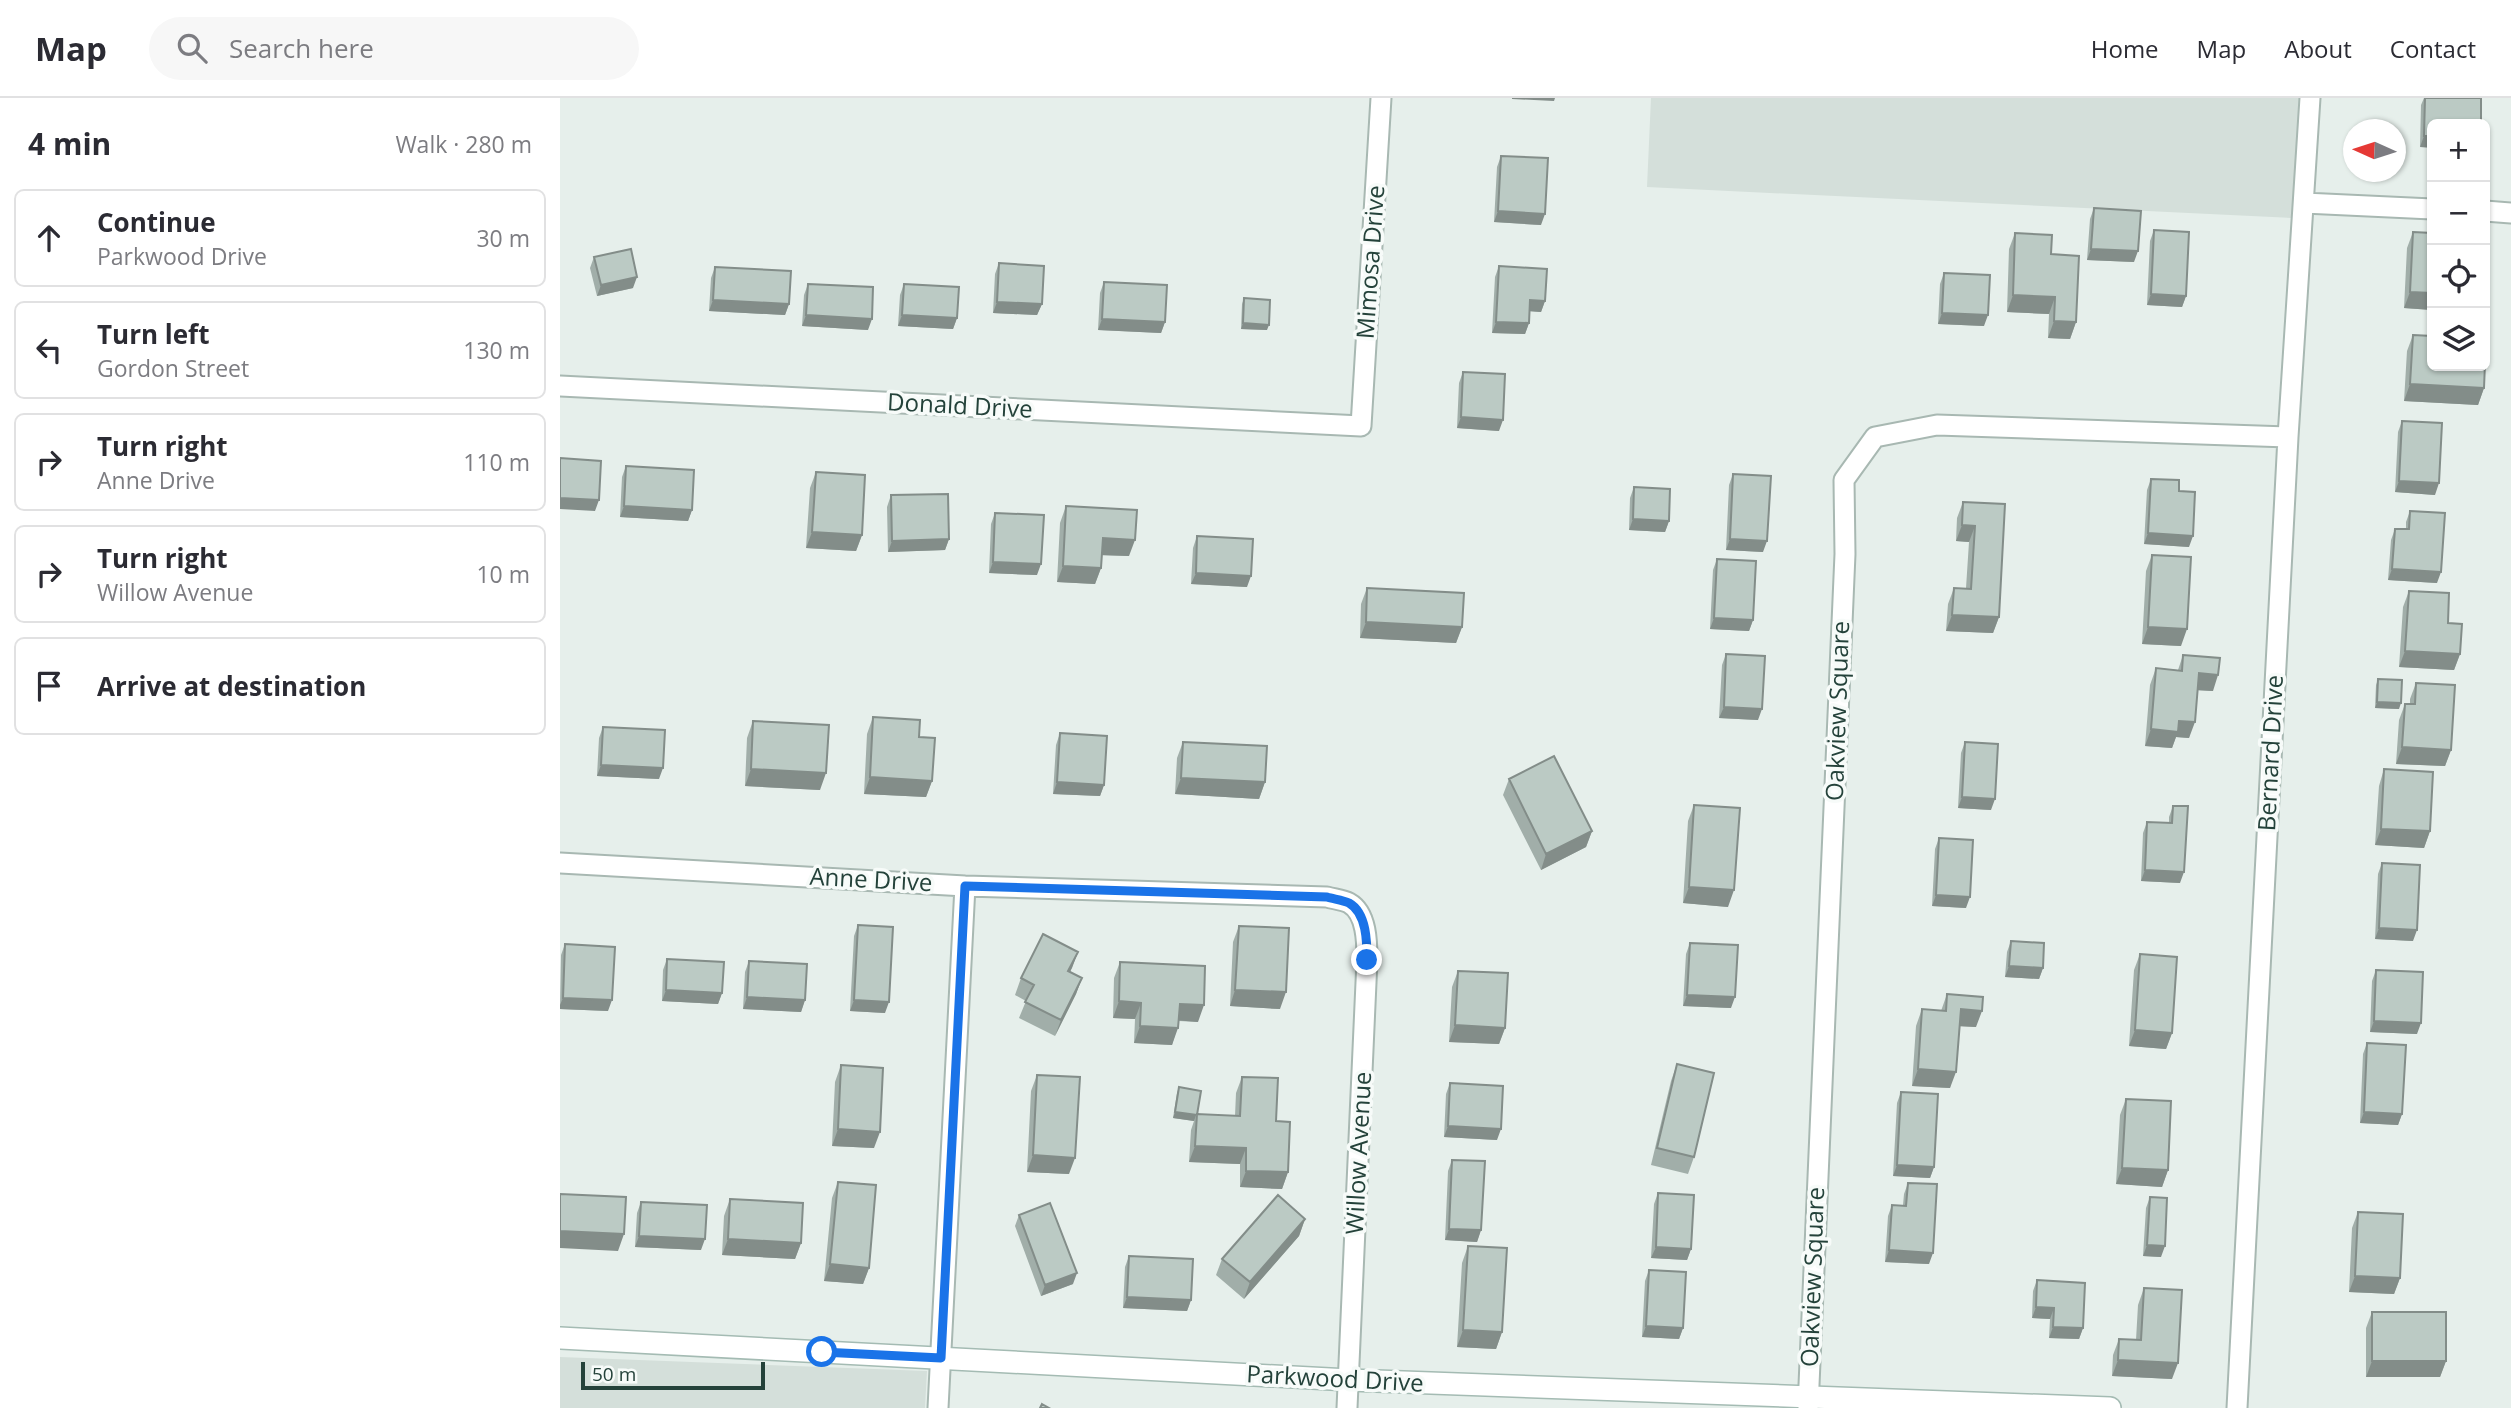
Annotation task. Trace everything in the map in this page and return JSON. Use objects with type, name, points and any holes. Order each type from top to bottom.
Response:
[{"type":"street","name":"Mimosa Drive","points":[[1360,426],[1381,98]]},
{"type":"street","name":"Bernard Drive","points":[[2237,1408],[2288,437],[2310,98]]},
{"type":"street","points":[[2304,203],[2427,209]]},
{"type":"street","points":[[2490,211],[2511,212]]},
{"type":"street","name":"Donald Drive","points":[[560,386],[1360,426]]},
{"type":"street","name":"Oakview Square","points":[[1808,1402],[1845,554],[1844,480],[1875,437],[1937,425],[2288,437]]},
{"type":"street","name":"Anne Drive","points":[[560,863],[965,886],[1327,897],[1349,903]]},
{"type":"street","points":[[938,1408],[965,886]]},
{"type":"street","name":"Willow Avenue","points":[[1347,1408],[1367,960],[1366,933],[1357,911],[1349,903]]},
{"type":"street","name":"Parkwood Drive","points":[[560,1338],[1808,1402],[2110,1408]]},
{"type":"shaded area","points":[[1651,98],[2299,98],[2293,218],[1647,187]]},
{"type":"shaded area","points":[[560,1357],[927,1371],[925,1408],[560,1408]]},
{"type":"building","points":[[2425,98],[2481,98],[2481,119],[2427,119],[2427,136],[2424,136]]},
{"type":"building","points":[[1501,156],[1548,158],[1545,214],[1498,211]]},
{"type":"building","points":[[2094,208],[2141,211],[2138,251],[2091,249]]},
{"type":"building","points":[[2154,230],[2189,232],[2186,296],[2151,294]]},
{"type":"building","points":[[2413,232],[2427,233],[2427,293],[2410,292]]},
{"type":"building","points":[[2015,233],[2052,235],[2051,254],[2079,256],[2076,322],[2054,321],[2055,297],[2013,295]]},
{"type":"building","points":[[631,249],[637,277],[601,285],[594,257]]},
{"type":"building","points":[[999,263],[1044,266],[1042,304],[997,302]]},
{"type":"building","points":[[1499,266],[1547,269],[1545,301],[1530,300],[1529,323],[1496,322]]},
{"type":"building","points":[[715,267],[791,271],[789,304],[713,300]]},
{"type":"building","points":[[1944,273],[1990,275],[1988,315],[1942,313]]},
{"type":"building","points":[[1104,282],[1167,285],[1165,322],[1102,319]]},
{"type":"building","points":[[808,284],[873,287],[872,319],[806,315]]},
{"type":"building","points":[[904,284],[959,287],[957,318],[902,315]]},
{"type":"building","points":[[1244,298],[1270,300],[1269,325],[1243,323]]},
{"type":"building","points":[[2413,335],[2427,336],[2427,371],[2485,371],[2484,388],[2410,384]]},
{"type":"building","points":[[1463,372],[1505,374],[1503,420],[1461,417]]},
{"type":"building","points":[[2402,421],[2442,423],[2439,483],[2399,481]]},
{"type":"building","points":[[560,458],[601,461],[599,500],[560,498]]},
{"type":"building","points":[[626,466],[694,470],[692,510],[624,506]]},
{"type":"building","points":[[816,472],[865,475],[862,535],[812,532]]},
{"type":"building","points":[[1733,474],[1771,476],[1767,541],[1730,539]]},
{"type":"building","points":[[2151,479],[2179,480],[2179,491],[2195,492],[2193,536],[2148,533]]},
{"type":"building","points":[[1634,487],[1670,489],[1669,521],[1633,519]]},
{"type":"building","points":[[948,494],[949,539],[892,541],[891,495]]},
{"type":"building","points":[[1963,502],[2005,504],[1999,617],[1952,615],[1954,588],[1971,589],[1975,526],[1962,525]]},
{"type":"building","points":[[1066,506],[1137,510],[1135,540],[1103,538],[1101,568],[1063,566]]},
{"type":"building","points":[[2410,511],[2445,513],[2441,572],[2392,569],[2395,529],[2409,529]]},
{"type":"building","points":[[995,513],[1044,515],[1041,564],[993,562]]},
{"type":"building","points":[[1197,536],[1253,539],[1251,576],[1196,573]]},
{"type":"building","points":[[2152,555],[2191,557],[2187,629],[2148,627]]},
{"type":"building","points":[[1717,559],[1756,561],[1753,620],[1714,618]]},
{"type":"building","points":[[1367,588],[1464,593],[1462,627],[1366,622]]},
{"type":"building","points":[[2409,591],[2449,593],[2448,623],[2462,624],[2460,654],[2405,651]]},
{"type":"building","points":[[1726,654],[1765,656],[1762,709],[1724,707]]},
{"type":"building","points":[[2183,655],[2220,658],[2218,675],[2199,673],[2195,722],[2179,721],[2178,732],[2151,729],[2156,668],[2182,671]]},
{"type":"building","points":[[2378,679],[2402,680],[2401,703],[2377,702]]},
{"type":"building","points":[[2416,683],[2455,685],[2451,750],[2402,747],[2405,704],[2415,704]]},
{"type":"building","points":[[873,717],[920,720],[919,737],[935,738],[932,781],[870,777]]},
{"type":"building","points":[[753,721],[829,725],[826,773],[751,769]]},
{"type":"building","points":[[603,727],[665,730],[663,768],[601,765]]},
{"type":"building","points":[[1060,733],[1107,736],[1104,785],[1057,782]]},
{"type":"building","points":[[1183,742],[1267,746],[1265,782],[1181,778]]},
{"type":"building","points":[[1965,742],[1998,744],[1995,799],[1962,797]]},
{"type":"building","points":[[1554,756],[1592,831],[1546,854],[1509,779]]},
{"type":"building","points":[[2384,769],[2433,772],[2430,831],[2381,829]]},
{"type":"building","points":[[1694,805],[1740,808],[1734,890],[1689,887]]},
{"type":"building","points":[[2173,806],[2188,806],[2184,872],[2145,870],[2147,822],[2172,823]]},
{"type":"building","points":[[1939,838],[1973,840],[1970,897],[1936,895]]},
{"type":"building","points":[[2382,863],[2420,865],[2417,930],[2379,928]]},
{"type":"building","points":[[858,925],[893,927],[889,1002],[854,1000]]},
{"type":"building","points":[[1239,926],[1289,928],[1286,992],[1235,990]]},
{"type":"building","points":[[1043,934],[1078,952],[1068,971],[1082,978],[1061,1020],[1025,1002],[1034,985],[1021,978]]},
{"type":"building","points":[[2011,941],[2044,943],[2043,968],[2009,966]]},
{"type":"building","points":[[1690,943],[1738,945],[1735,997],[1687,995]]},
{"type":"building","points":[[565,944],[615,947],[612,1000],[563,998]]},
{"type":"building","points":[[2140,954],[2177,957],[2172,1033],[2135,1030]]},
{"type":"building","points":[[667,959],[724,962],[722,993],[666,990]]},
{"type":"building","points":[[749,961],[807,964],[805,1000],[747,997]]},
{"type":"building","points":[[1120,962],[1205,966],[1204,1005],[1180,1004],[1178,1028],[1140,1026],[1141,1003],[1119,1001]]},
{"type":"building","points":[[2376,970],[2423,972],[2421,1023],[2374,1021]]},
{"type":"building","points":[[1458,971],[1508,973],[1505,1028],[1455,1025]]},
{"type":"building","points":[[1947,994],[1983,997],[1982,1011],[1961,1009],[1956,1072],[1918,1069],[1922,1009],[1946,1011]]},
{"type":"building","points":[[2367,1043],[2406,1045],[2402,1114],[2364,1112]]},
{"type":"building","points":[[1677,1064],[1714,1073],[1694,1157],[1657,1148]]},
{"type":"building","points":[[841,1065],[883,1068],[880,1132],[838,1129]]},
{"type":"building","points":[[1037,1075],[1080,1077],[1075,1158],[1033,1155]]},
{"type":"building","points":[[1242,1077],[1278,1078],[1276,1121],[1290,1122],[1288,1172],[1246,1171],[1246,1148],[1195,1146],[1197,1114],[1240,1116]]},
{"type":"building","points":[[1450,1083],[1503,1086],[1501,1129],[1448,1126]]},
{"type":"building","points":[[1179,1087],[1201,1091],[1197,1115],[1175,1112]]},
{"type":"building","points":[[1901,1092],[1938,1094],[1934,1167],[1897,1165]]},
{"type":"building","points":[[2126,1099],[2171,1101],[2168,1170],[2122,1168]]},
{"type":"building","points":[[1452,1160],[1485,1161],[1481,1230],[1449,1229]]},
{"type":"building","points":[[838,1182],[876,1185],[869,1268],[830,1264]]},
{"type":"building","points":[[1908,1183],[1937,1184],[1933,1253],[1889,1250],[1892,1205],[1906,1206]]},
{"type":"building","points":[[1658,1193],[1694,1195],[1691,1249],[1656,1247]]},
{"type":"building","points":[[560,1194],[626,1197],[624,1234],[560,1231]]},
{"type":"building","points":[[1278,1195],[1305,1219],[1250,1282],[1222,1259]]},
{"type":"building","points":[[2150,1197],[2167,1198],[2165,1246],[2147,1245]]},
{"type":"building","points":[[730,1199],[803,1203],[801,1243],[728,1239]]},
{"type":"building","points":[[641,1202],[707,1205],[705,1239],[639,1236]]},
{"type":"building","points":[[1050,1203],[1077,1273],[1045,1285],[1019,1215]]},
{"type":"building","points":[[2358,1212],[2403,1214],[2400,1278],[2355,1276]]},
{"type":"building","points":[[1468,1246],[1507,1248],[1502,1332],[1463,1330]]},
{"type":"building","points":[[1129,1256],[1193,1259],[1191,1300],[1127,1297]]},
{"type":"building","points":[[1649,1270],[1686,1272],[1683,1328],[1646,1326]]},
{"type":"building","points":[[2037,1280],[2085,1283],[2083,1328],[2053,1327],[2054,1308],[2036,1307]]},
{"type":"building","points":[[2144,1288],[2182,1290],[2178,1363],[2118,1360],[2119,1339],[2141,1340]]},
{"type":"building","points":[[2372,1312],[2446,1312],[2446,1361],[2372,1361]]},
{"type":"route","points":[[822,1352],[941,1358],[965,886],[1327,897],[1349,903],[1357,911],[1366,933],[1367,960]]}]
